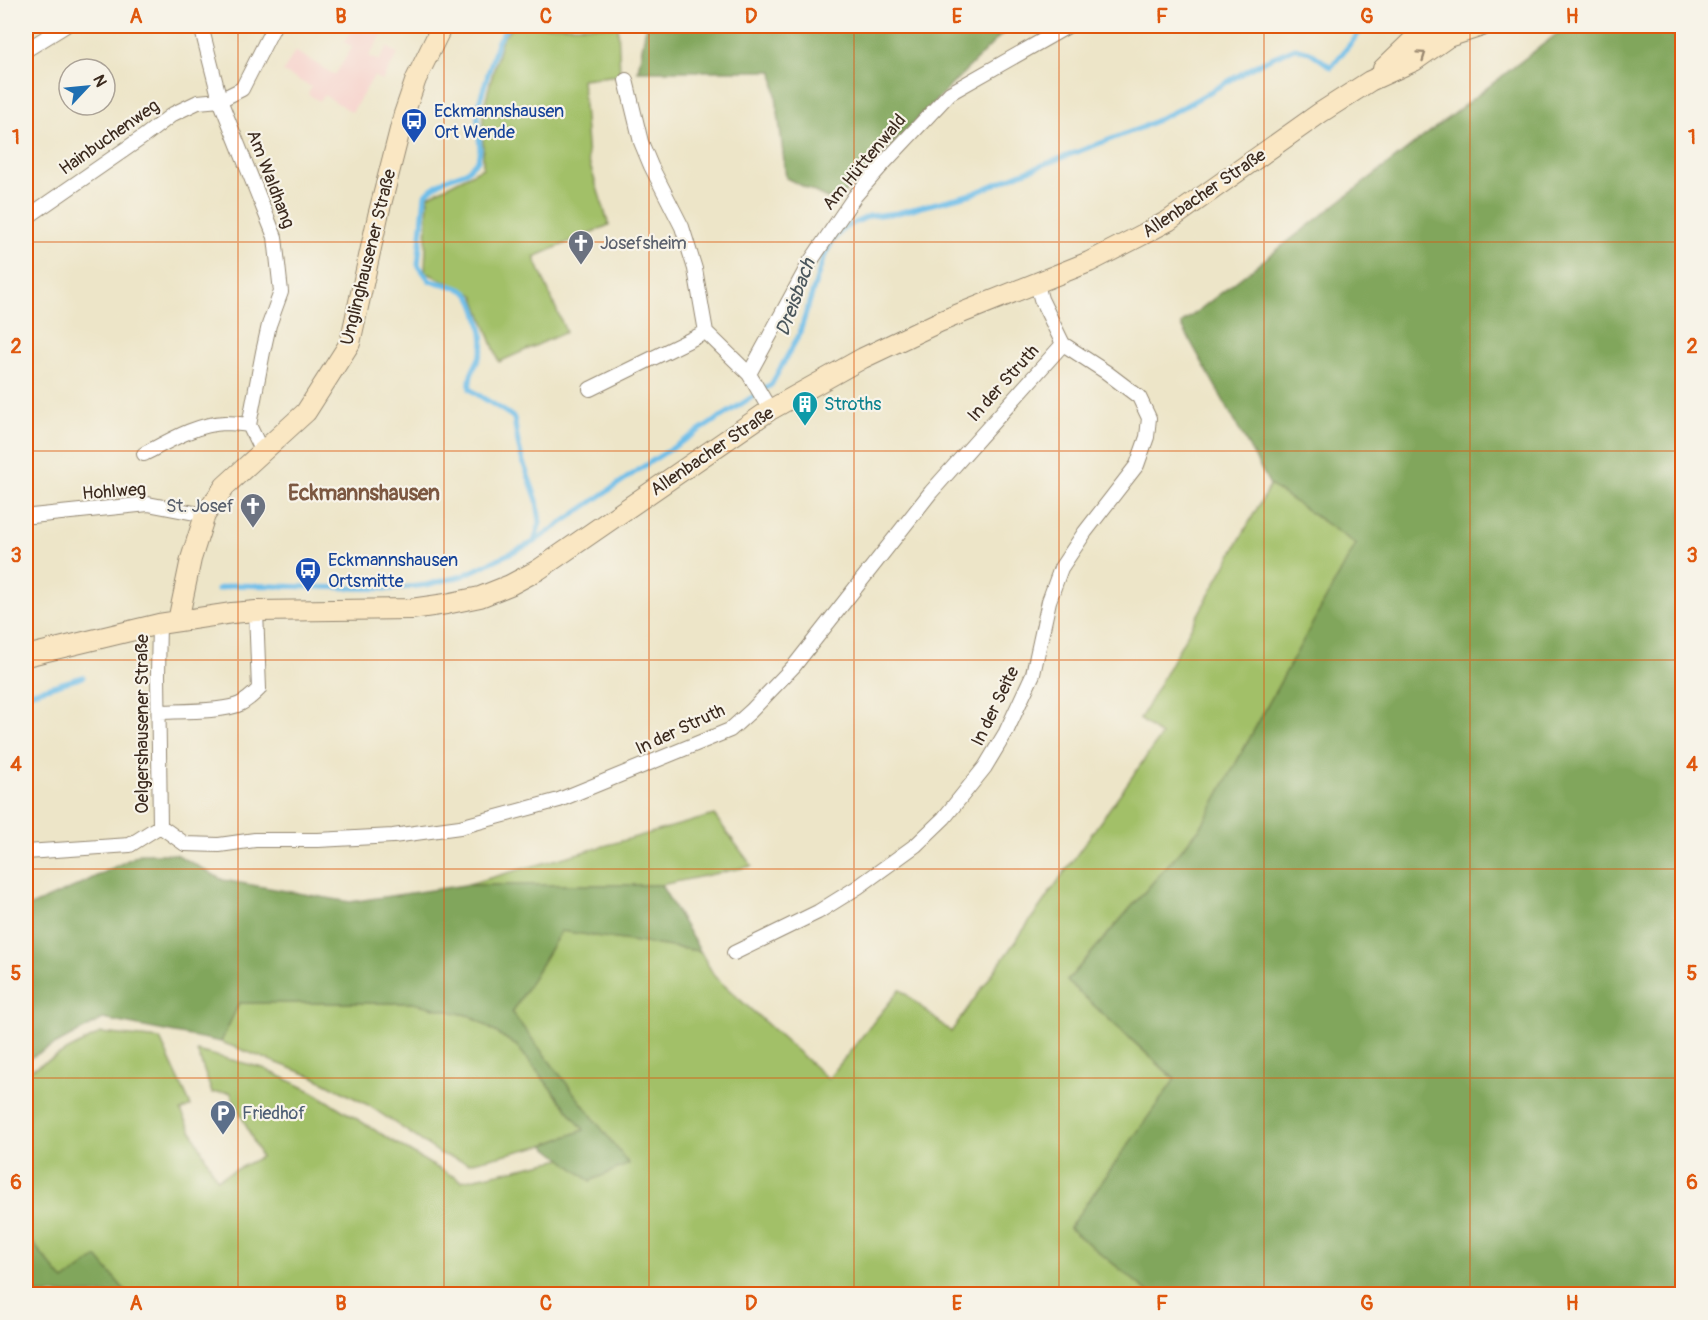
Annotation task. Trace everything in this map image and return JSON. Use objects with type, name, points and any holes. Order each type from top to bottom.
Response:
[{"type":"main road","name":"Unglinghausener Straße","points":[[169,622],[205,515],[225,486],[306,412],[350,343],[378,216],[405,114],[416,79],[442,26]]},
{"type":"main road","name":"Allenbacher Straße","points":[[1370,81],[1411,42],[1434,26]]},
{"type":"main road","name":"Allenbacher Straße","points":[[26,656],[169,622],[256,611],[411,609],[480,597],[510,585],[538,570],[766,405],[939,322],[1089,262],[1168,220],[1320,113],[1370,81],[1414,61],[1448,37],[1482,26]]},
{"type":"street","points":[[26,50],[65,26]]},
{"type":"street","name":"Am Waldhang","points":[[201,26],[220,100],[275,237],[281,292],[263,352],[249,425]]},
{"type":"street","points":[[220,100],[242,89],[274,26]]},
{"type":"street","name":"Am Hüttenwald","points":[[752,380],[810,262],[855,196],[884,163],[950,93],[1068,26]]},
{"type":"street","points":[[626,80],[641,141],[681,227],[694,269],[706,332],[752,380],[766,405]]},
{"type":"street","name":"Hainbuchenweg","points":[[26,218],[143,137],[172,114],[198,102],[220,100]]},
{"type":"street","name":"In der Struth","points":[[160,826],[185,843],[219,845],[255,840],[318,840],[393,836],[460,827],[560,800],[730,730],[794,666],[931,492],[1063,344],[1041,299],[1037,284]]},
{"type":"street","points":[[590,389],[706,332]]},
{"type":"street","name":"In der Seite","points":[[734,953],[818,912],[858,887],[916,845],[944,818],[985,767],[1006,732],[1033,674],[1049,602],[1061,568],[1085,532],[1137,465],[1147,437],[1149,418],[1139,397],[1107,372],[1063,344]]},
{"type":"street","points":[[144,454],[186,433],[207,425],[225,423],[249,425],[262,452]]},
{"type":"street","name":"Hohlweg","points":[[26,516],[148,504],[205,515]]},
{"type":"street","points":[[159,712],[229,708],[241,704],[259,688],[256,611]]},
{"type":"street","name":"Oelgershausener Straße","points":[[26,852],[130,845],[160,826],[158,675],[169,622]]},
{"type":"shaded area","points":[[354,26],[387,26],[369,56],[379,61],[387,47],[398,54],[382,81],[374,76],[352,112],[324,95],[319,101],[308,94],[311,87],[283,72],[295,51],[335,75],[352,47],[344,42]]},
{"type":"green space","points":[[513,26],[618,26],[620,75],[582,79],[588,159],[609,225],[534,257],[566,332],[499,362],[474,295],[425,272],[428,196],[483,168],[483,110],[502,39]]},
{"type":"green space","points":[[646,26],[1010,26],[835,202],[786,178],[773,71],[638,71]]},
{"type":"green space","points":[[1567,26],[1682,26],[1682,1294],[1151,1294],[1069,1228],[1175,1079],[1067,981],[1201,827],[1356,544],[1270,485],[1181,324]]},
{"type":"green space","points":[[1270,485],[1356,544],[1201,827],[1067,981],[1175,1080],[1069,1228],[1151,1294],[128,1294],[97,1258],[64,1281],[26,1235],[26,1072],[101,1033],[160,1039],[191,1106],[181,1111],[217,1179],[261,1157],[230,1092],[212,1093],[197,1051],[263,1068],[313,1092],[430,1164],[462,1181],[562,1159],[590,1181],[628,1164],[512,1013],[561,931],[700,951],[715,977],[828,1079],[900,989],[951,1032],[1161,736],[1140,719]]},
{"type":"green space","points":[[714,815],[752,866],[661,885],[465,885]]},
{"type":"green space","points":[[140,854],[176,854],[223,880],[350,902],[465,885],[661,885],[700,951],[561,931],[512,1013],[629,1164],[590,1181],[544,1145],[584,1130],[517,1046],[471,1016],[413,1003],[239,1003],[221,1042],[103,1019],[26,1060],[26,908],[79,885]]},
{"type":"green space","points":[[239,1003],[413,1003],[471,1016],[517,1046],[584,1130],[544,1145],[469,1163],[441,1154],[368,1105],[312,1076],[221,1042]]},
{"type":"green space","points":[[26,1235],[64,1281],[97,1257],[128,1294],[26,1294]]},
{"type":"waterway","points":[[508,26],[498,41],[477,110],[480,149],[478,160],[466,172],[446,179],[425,195],[418,265],[430,281],[462,290],[470,296],[473,302],[479,319],[483,343],[470,378],[470,389],[514,418],[523,462],[537,500],[540,523],[534,542]]},
{"type":"waterway","name":"Dreisbach","points":[[218,589],[233,585],[391,589],[426,585],[462,576],[534,542],[644,466],[771,385],[799,335],[823,259],[832,242],[844,228],[869,216],[897,213],[972,194],[1143,127],[1264,61],[1295,48],[1310,52],[1331,67],[1365,26]]},
{"type":"waterway","name":"Dreisbach","points":[[26,694],[83,677]]},
{"type":"place","name":"Eckmannshausen Ort Wende","points":[[414,144]]},
{"type":"place","name":"Josefsheim","points":[[581,266]]},
{"type":"place","name":"Stroths","points":[[805,427]]},
{"type":"place","name":"St. Josef","points":[[253,529]]},
{"type":"place","name":"Eckmannshausen Ortsmitte","points":[[308,593]]},
{"type":"place","name":"Friedhof","points":[[223,1136]]},
{"type":"district","name":"Eckmannshausen","points":[[364,493]]}]
